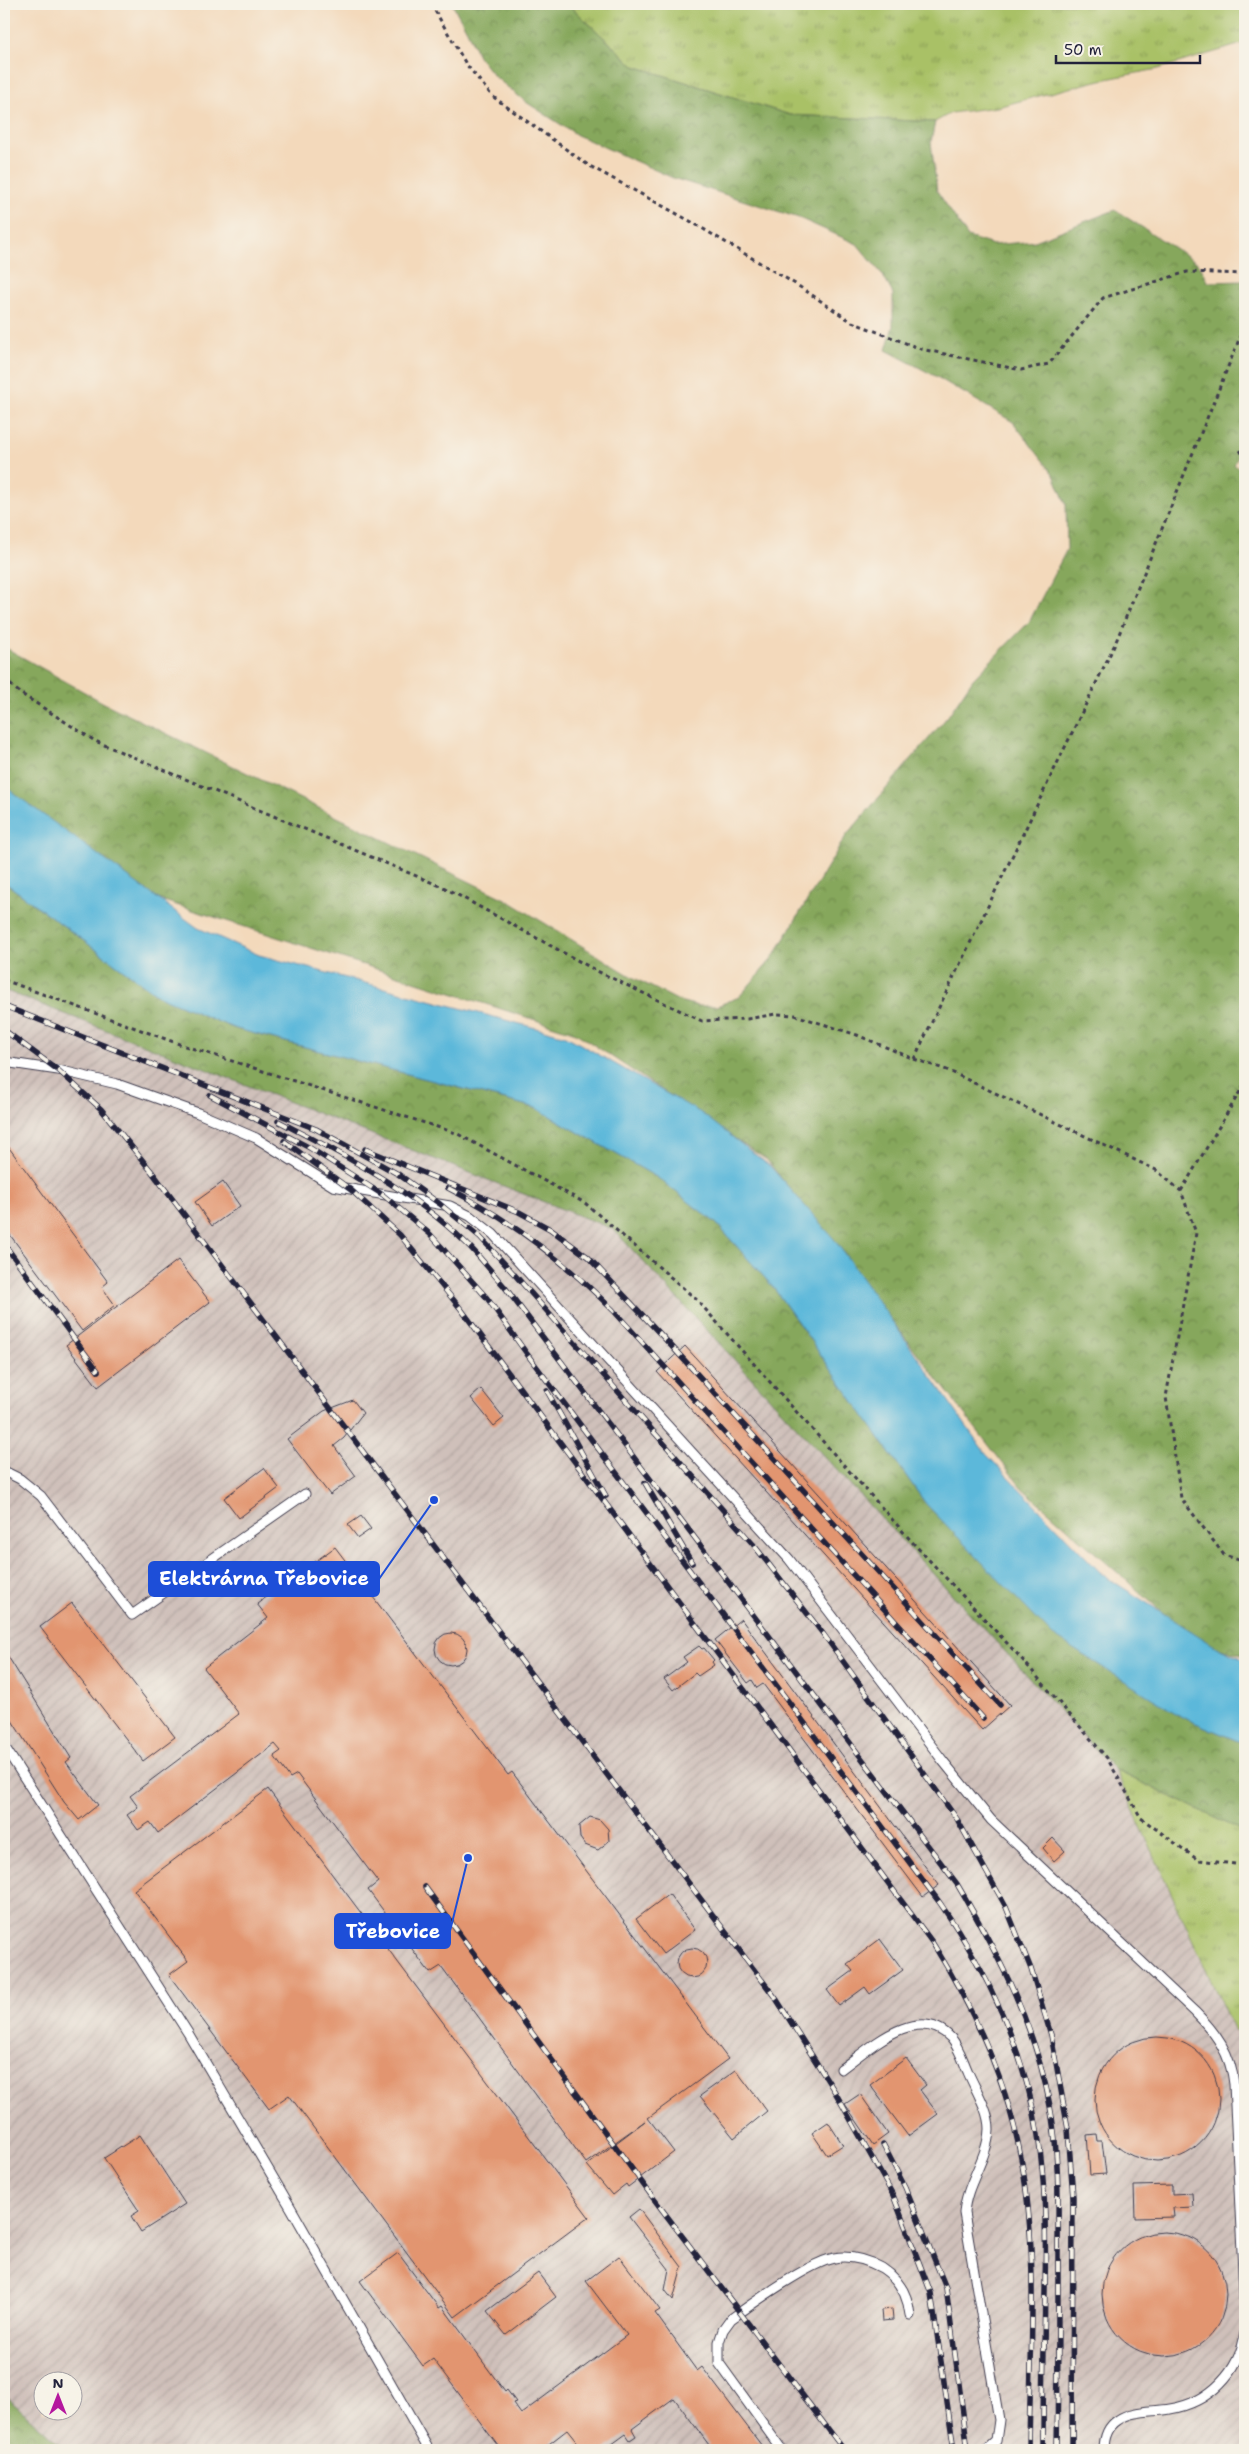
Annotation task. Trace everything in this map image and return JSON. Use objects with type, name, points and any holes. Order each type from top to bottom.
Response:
[{"type":"lane","points":[[4,1062],[65,1072],[117,1084],[198,1113],[256,1138],[333,1186],[450,1206],[470,1216],[493,1234],[790,1559],[943,1761],[991,1820],[1216,2034],[1229,2059],[1234,2084],[1245,2314]]},
{"type":"lane","points":[[4,1471],[20,1478],[42,1496],[132,1615],[305,1494]]},
{"type":"lane","points":[[4,1746],[188,2034],[282,2193],[429,2450]]},
{"type":"lane","points":[[841,2069],[899,2029],[921,2025],[936,2028],[955,2043],[985,2111],[989,2128],[986,2148],[967,2194],[964,2213],[999,2420],[996,2441],[986,2450]]},
{"type":"lane","points":[[782,2450],[719,2363],[719,2342],[723,2330],[732,2319],[820,2262],[845,2257],[871,2262],[892,2276],[905,2294],[910,2315]]},
{"type":"lane","points":[[1104,2450],[1106,2434],[1117,2421],[1132,2414],[1182,2407],[1210,2393],[1236,2363],[1242,2349],[1245,2333]]},
{"type":"path","points":[[431,4],[466,64],[492,96],[588,165],[690,221],[797,285],[852,322],[921,348],[1021,370],[1049,364],[1103,298],[1187,272],[1245,274]]},
{"type":"path","points":[[914,1059],[1115,644],[1245,325]]},
{"type":"path","points":[[1245,444],[1240,450],[1245,458]]},
{"type":"path","points":[[4,679],[20,693],[95,740],[445,888],[597,971],[702,1020],[747,1019],[776,1014],[795,1015],[857,1035],[914,1059],[947,1070],[1156,1170],[1181,1190],[1196,1233],[1166,1397],[1181,1498],[1224,1555],[1245,1562]]},
{"type":"path","points":[[4,980],[182,1045],[456,1133],[586,1203],[697,1300],[915,1546],[1020,1658],[1107,1758],[1141,1818],[1198,1860],[1245,1865]]},
{"type":"path","points":[[1181,1190],[1245,1083]]},
{"type":"shaded area","points":[[4,990],[613,1229],[1115,1770],[1234,2030],[1245,2024],[1245,2450],[66,2450],[34,2422],[82,2422],[82,2372],[32,2372],[32,2420],[4,2395]]},
{"type":"green space","points":[[452,4],[568,4],[634,66],[790,115],[935,122],[931,142],[937,191],[968,237],[993,245],[1035,241],[1115,210],[1198,263],[1208,282],[1245,281],[1245,441],[1234,465],[1245,471],[1245,1656],[1196,1642],[1022,1488],[767,1160],[576,1033],[161,900],[111,880],[4,807],[4,647],[104,703],[507,900],[634,978],[679,1001],[698,1006],[717,1006],[739,997],[772,959],[846,836],[948,716],[973,679],[1029,622],[1067,549],[1066,504],[1054,475],[1013,422],[937,377],[886,350],[893,326],[893,294],[882,274],[857,244],[799,218],[673,178],[577,135],[526,102],[494,76],[478,56],[467,30]]},
{"type":"green space","points":[[568,4],[1245,4],[1245,43],[1158,69],[1096,81],[997,107],[951,113],[935,122],[790,115],[634,66]]},
{"type":"green space","points":[[4,882],[159,996],[233,1028],[536,1108],[658,1178],[716,1223],[773,1287],[926,1504],[1182,1717],[1245,1744],[1245,1832],[1115,1770],[613,1229],[4,990]]},
{"type":"green space","points":[[1115,1770],[1245,1832],[1245,2024],[1234,2031]]},
{"type":"green space","points":[[4,2395],[32,2420],[32,2422],[34,2422],[66,2450],[7,2450],[4,2447]]},
{"type":"water","points":[[4,786],[198,928],[259,955],[566,1036],[701,1113],[770,1166],[834,1239],[986,1454],[1103,1575],[1218,1648],[1245,1660],[1245,1744],[1182,1717],[1053,1636],[926,1504],[773,1287],[716,1223],[658,1178],[536,1108],[233,1028],[159,996],[4,882]]},
{"type":"building","points":[[4,1141],[108,1282],[102,1287],[115,1305],[82,1331],[4,1227]]},
{"type":"building","points":[[223,1182],[240,1206],[212,1226],[195,1202]]},
{"type":"building","points":[[178,1260],[210,1302],[98,1387],[66,1345]]},
{"type":"building","points":[[685,1346],[1010,1705],[982,1730],[657,1372]]},
{"type":"building","points":[[481,1389],[504,1418],[494,1426],[471,1398]]},
{"type":"building","points":[[353,1400],[363,1413],[344,1438],[334,1446],[356,1476],[330,1495],[287,1439],[324,1411]]},
{"type":"building","points":[[264,1468],[279,1488],[239,1518],[224,1498]]},
{"type":"building","points":[[361,1516],[371,1529],[358,1538],[348,1525]]},
{"type":"building","points":[[335,1547],[508,1775],[512,1772],[728,2059],[648,2118],[674,2152],[628,2187],[626,2184],[612,2195],[587,2165],[645,2121],[586,2163],[441,1966],[430,1973],[368,1890],[378,1882],[297,1774],[290,1778],[274,1756],[281,1751],[275,1744],[158,1833],[150,1822],[138,1830],[127,1815],[138,1807],[130,1796],[239,1714],[204,1668],[268,1618],[257,1604]]},
{"type":"building","points":[[72,1603],[175,1737],[143,1761],[40,1627]]},
{"type":"building","points":[[741,1619],[939,1885],[923,1897],[763,1684],[757,1688],[752,1680],[748,1683],[715,1640]]},
{"type":"building","points":[[451,1633],[462,1638],[467,1649],[462,1660],[451,1665],[440,1660],[435,1649],[440,1638]]},
{"type":"building","points":[[699,1646],[702,1649],[704,1648],[714,1660],[712,1662],[714,1665],[698,1676],[695,1673],[673,1690],[664,1679],[687,1662],[683,1657]]},
{"type":"building","points":[[4,1650],[71,1758],[66,1762],[98,1805],[79,1820],[64,1802],[4,1708]]},
{"type":"building","points":[[268,1789],[589,2217],[455,2317],[289,2095],[269,2109],[169,1975],[188,1961],[134,1890]]},
{"type":"building","points":[[590,1817],[600,1820],[608,1829],[609,1841],[598,1850],[585,1845],[580,1838],[579,1826]]},
{"type":"building","points":[[1053,1838],[1065,1851],[1054,1861],[1043,1848]]},
{"type":"building","points":[[669,1894],[695,1930],[663,1954],[636,1919]]},
{"type":"building","points":[[880,1939],[903,1970],[870,1994],[865,1987],[839,2006],[827,1990],[853,1971],[847,1964]]},
{"type":"building","points":[[692,1948],[703,1952],[707,1963],[703,1974],[692,1978],[681,1974],[677,1963],[681,1952]]},
{"type":"building","points":[[1157,2037],[1181,2041],[1201,2055],[1215,2075],[1219,2099],[1215,2123],[1201,2143],[1181,2157],[1157,2161],[1133,2157],[1113,2143],[1099,2123],[1095,2099],[1099,2075],[1113,2055],[1133,2041]]},
{"type":"building","points":[[906,2058],[926,2085],[920,2090],[938,2114],[908,2136],[870,2085]]},
{"type":"building","points":[[736,2070],[767,2111],[734,2138],[700,2096]]},
{"type":"building","points":[[860,2094],[888,2134],[873,2145],[845,2104]]},
{"type":"building","points":[[828,2122],[843,2145],[827,2155],[812,2133]]},
{"type":"building","points":[[1096,2134],[1097,2141],[1102,2141],[1106,2174],[1090,2175],[1087,2135]]},
{"type":"building","points":[[140,2135],[185,2204],[141,2232],[131,2216],[139,2211],[104,2158]]},
{"type":"building","points":[[1172,2185],[1172,2194],[1192,2193],[1193,2207],[1173,2208],[1174,2217],[1135,2218],[1134,2186]]},
{"type":"building","points":[[639,2209],[682,2267],[673,2300],[665,2290],[669,2269],[629,2217]]},
{"type":"building","points":[[1164,2232],[1188,2237],[1208,2250],[1221,2270],[1226,2294],[1221,2318],[1208,2338],[1188,2351],[1164,2356],[1140,2351],[1120,2338],[1107,2318],[1102,2294],[1107,2270],[1120,2250],[1140,2237]]},
{"type":"building","points":[[398,2253],[439,2308],[442,2306],[505,2392],[507,2390],[516,2402],[513,2403],[521,2414],[627,2335],[586,2281],[619,2256],[660,2310],[655,2313],[697,2371],[702,2367],[765,2450],[704,2450],[709,2445],[674,2398],[632,2429],[636,2436],[630,2440],[626,2434],[604,2450],[583,2450],[567,2430],[545,2447],[547,2450],[501,2450],[433,2359],[423,2366],[360,2281]]},
{"type":"building","points":[[538,2273],[556,2297],[506,2335],[487,2311]]},
{"type":"building","points":[[892,2309],[893,2320],[882,2321],[881,2310]]},
{"type":"railway","points":[[4,1006],[316,1129],[398,1174],[440,1204],[480,1237],[514,1274],[753,1544],[824,1635],[957,1819],[1006,1907],[1031,1969],[1051,2035],[1068,2129],[1073,2197],[1072,2450]]},
{"type":"railway","points":[[4,1030],[58,1070],[101,1109],[152,1172],[777,2000],[835,2092],[893,2195],[931,2293],[954,2450]]},
{"type":"railway","points":[[210,1095],[310,1148],[383,1195],[430,1234],[487,1298],[527,1354],[940,1903],[957,1929],[989,1985],[1014,2043],[1024,2073],[1038,2135],[1043,2174],[1045,2232],[1043,2450]]},
{"type":"railway","points":[[278,1121],[328,1147],[400,1190],[445,1224],[476,1253],[504,1286],[957,1884],[987,1937],[1014,1991],[1035,2047],[1050,2106],[1058,2183],[1057,2450]]},
{"type":"railway","points":[[284,1141],[351,1190],[400,1235],[461,1309],[932,1942],[962,1993],[998,2073],[1015,2129],[1027,2194],[1032,2267],[1029,2450]]},
{"type":"railway","points":[[365,1149],[519,1212],[550,1229],[588,1257],[1000,1705]]},
{"type":"railway","points":[[448,1188],[515,1227],[575,1274],[613,1310],[983,1718]]},
{"type":"railway","points":[[4,1244],[98,1371]]},
{"type":"railway","points":[[547,1391],[606,1496]]},
{"type":"railway","points":[[645,1483],[692,1563]]},
{"type":"railway","points":[[425,1887],[654,2199],[844,2450]]},
{"type":"railway","points":[[883,2144],[905,2187],[946,2288],[968,2450]]},
{"type":"place","name":"Elektrárna Třebovice","points":[[434,1500]]},
{"type":"place","name":"Třebovice","points":[[468,1858]]}]
